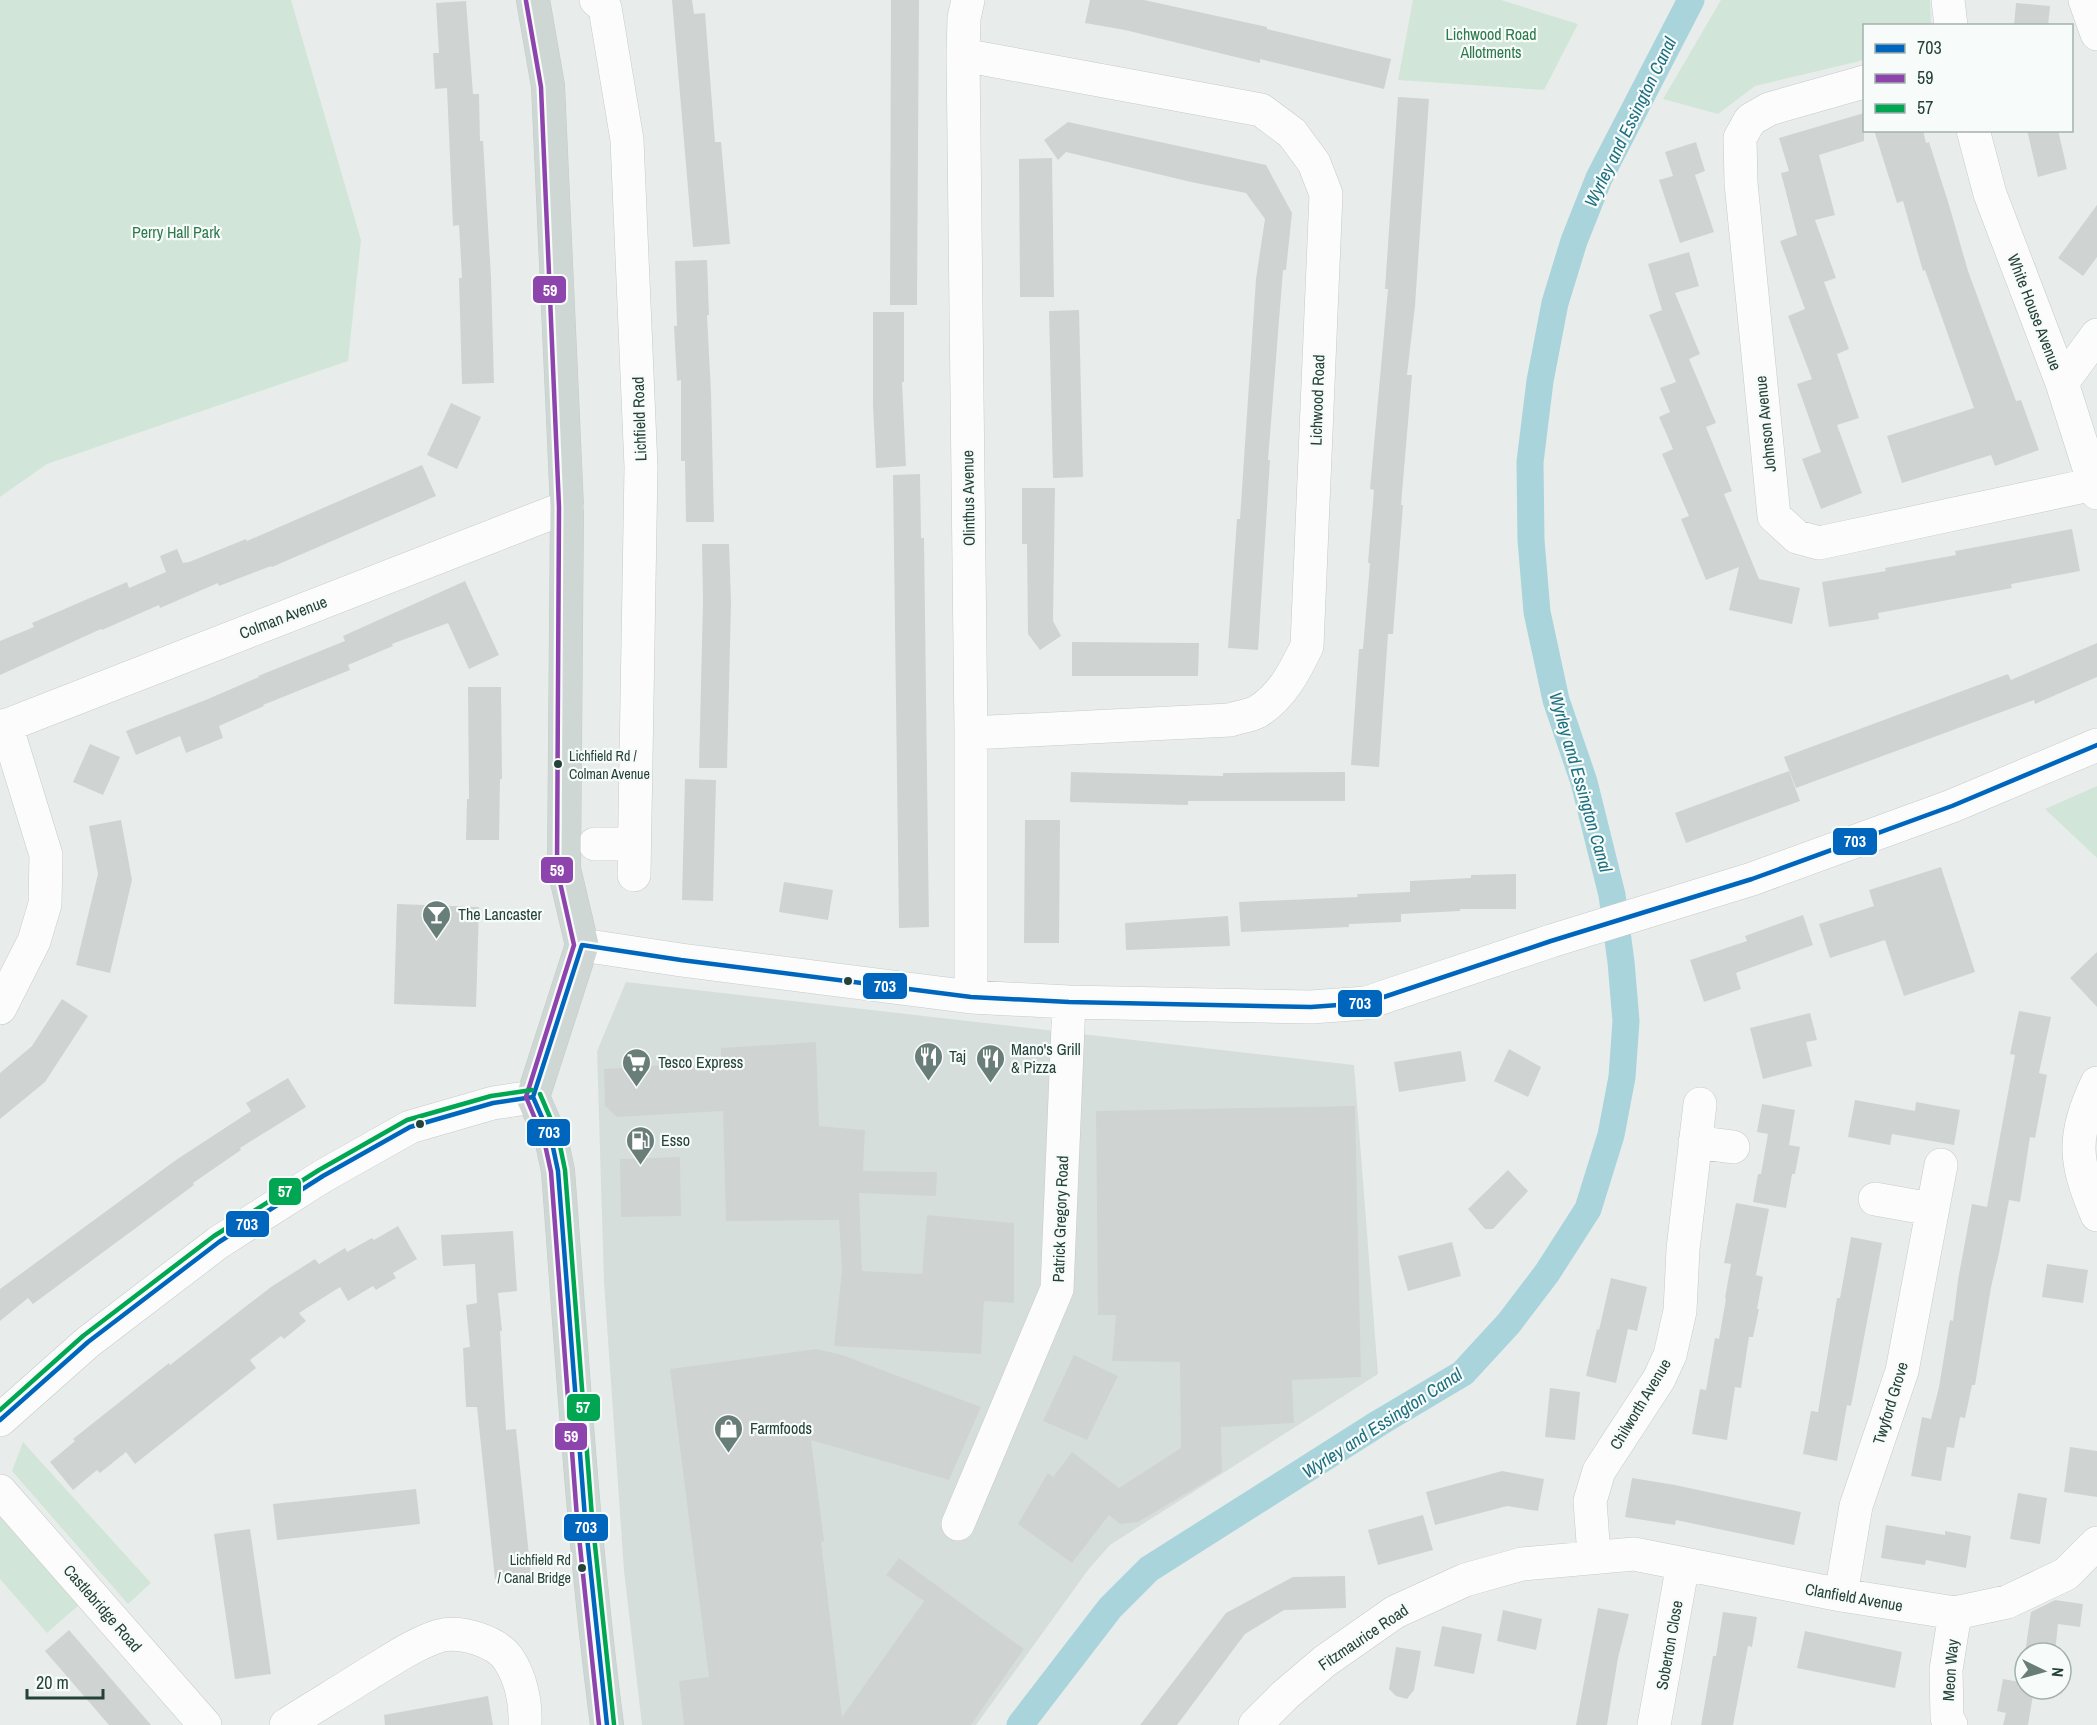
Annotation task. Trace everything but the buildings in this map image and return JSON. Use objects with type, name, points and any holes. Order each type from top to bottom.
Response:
[{"type":"main road","points":[[533,0],[548,86],[567,507],[564,869],[582,945],[533,1097],[551,1138],[558,1171],[583,1490],[608,1725]]},
{"type":"street","name":"Lichfield Road","points":[[595,844],[634,860],[641,455],[627,140],[605,8],[596,0]]},
{"type":"street","name":"Olinthus Avenue","points":[[968,0],[964,18],[963,55],[971,997]]},
{"type":"street","points":[[1948,0],[1951,24]]},
{"type":"street","points":[[2085,0],[2097,34]]},
{"type":"street","name":"Lichwood Road","points":[[963,55],[1260,110],[1292,133],[1314,163],[1326,194],[1307,646],[1293,676],[1275,698],[1256,713],[1230,720],[970,733]]},
{"type":"street","name":"Johnson Avenue","points":[[1863,82],[1769,109],[1750,120],[1740,138],[1743,195],[1774,516],[1797,537],[1819,543],[2096,489]]},
{"type":"street","name":"White House Avenue","points":[[1974,132],[1990,195],[2062,383],[2096,489]]},
{"type":"street","points":[[2062,383],[2097,335]]},
{"type":"street","name":"Colman Avenue","points":[[3,727],[567,507]]},
{"type":"street","points":[[0,1008],[34,941],[45,904],[46,855],[3,727]]},
{"type":"street","points":[[582,945],[971,997],[1069,1002],[1311,1007],[1366,1003],[1551,941],[1752,879],[1952,806],[2097,745]]},
{"type":"street","name":"Patrick Gregory Road","points":[[958,1524],[1057,1289],[1069,1002]]},
{"type":"street","points":[[2097,1083],[2087,1104],[2080,1131],[2078,1152],[2082,1173],[2097,1215]]},
{"type":"street","points":[[0,1420],[88,1342],[219,1242],[323,1176],[411,1127],[493,1103],[533,1097]]},
{"type":"street","name":"Chilworth Avenue","points":[[1594,1556],[1590,1501],[1599,1471],[1659,1379],[1670,1355],[1680,1311],[1683,1249],[1700,1104]]},
{"type":"street","points":[[1695,1142],[1733,1147]]},
{"type":"street","name":"Twyford Grove","points":[[1841,1595],[1856,1506],[1902,1371],[1941,1165]]},
{"type":"street","points":[[1875,1199],[1931,1209]]},
{"type":"street","name":"Castlebridge Road","points":[[0,1491],[206,1725]]},
{"type":"street","name":"Clanfield Avenue","points":[[1594,1556],[1634,1554],[1841,1595],[1955,1613],[2007,1602],[2066,1574],[2097,1543]]},
{"type":"street","name":"Fitzmaurice Road","points":[[1255,1725],[1285,1695],[1325,1661],[1395,1612],[1465,1580],[1511,1567],[1594,1556]]},
{"type":"street","name":"Soberton Close","points":[[1654,1725],[1683,1564]]},
{"type":"street","name":"Meon Way","points":[[1951,1725],[1947,1718],[1946,1670],[1955,1613]]},
{"type":"street","points":[[286,1725],[414,1646],[442,1635],[470,1636],[487,1641],[505,1653],[516,1671],[524,1701],[525,1725]]},
{"type":"shaded area","points":[[626,982],[1354,1065],[1378,1374],[1110,1545],[1088,1570],[976,1725],[642,1725],[624,1571],[604,1282],[597,1051]]},
{"type":"green space","name":"Perry Hall Park","points":[[0,0],[291,0],[361,240],[348,361],[47,464],[0,497]]},
{"type":"green space","name":"Lichwood Road Allotments","points":[[1413,0],[1501,0],[1578,24],[1544,90],[1398,80]]},
{"type":"green space","points":[[1721,0],[1930,0],[1931,24],[1863,24],[1863,60],[1755,86],[1718,114],[1663,99]]},
{"type":"green space","points":[[2097,786],[2097,858],[2045,809]]},
{"type":"green space","points":[[23,1442],[151,1583],[128,1604],[12,1471]]},
{"type":"green space","points":[[0,1513],[79,1605],[47,1633],[0,1579]]},
{"type":"waterway","name":"Wyrley and Essington Canal","points":[[1020,1725],[1110,1608],[1149,1569],[1379,1423],[1463,1373],[1509,1323],[1547,1273],[1588,1209],[1611,1135],[1622,1077],[1626,1021],[1612,895],[1584,782],[1556,700],[1537,612],[1531,540],[1530,462],[1540,381],[1555,303],[1574,241],[1599,178],[1691,0]]},
{"type":"transit line","name":"59","points":[[526,1],[541,87],[559,507],[557,869],[574,945],[526,1097],[544,1140],[551,1172],[577,1518],[599,1725]]},
{"type":"transit line","name":"703","points":[[582,945],[971,997],[1069,1002],[1311,1007],[1366,1003],[1551,941],[1752,879],[1952,806],[2097,745]]},
{"type":"transit line","name":"703","points":[[582,945],[533,1097],[551,1138],[558,1171],[585,1518],[607,1725]]},
{"type":"transit line","name":"57","points":[[0,1410],[83,1336],[214,1236],[319,1170],[407,1120],[491,1096],[532,1090]]},
{"type":"transit line","name":"57","points":[[540,1094],[558,1136],[565,1170],[592,1517],[614,1724]]},
{"type":"transit line","name":"703","points":[[0,1420],[88,1342],[219,1242],[323,1176],[410,1127],[493,1103],[533,1097]]},
{"type":"place","name":"Lichfield Rd / Colman Avenue","points":[[558,764]]},
{"type":"place","name":"The Lancaster","points":[[437,940]]},
{"type":"place","name":"Taj","points":[[928,1082]]},
{"type":"place","name":"Mano's Grill & Pizza","points":[[990,1084]]},
{"type":"place","name":"Tesco Express","points":[[637,1088]]},
{"type":"place","name":"Esso","points":[[640,1166]]},
{"type":"place","name":"Farmfoods","points":[[729,1454]]},
{"type":"place","name":"Lichfield Rd / Canal Bridge","points":[[582,1568]]}]
